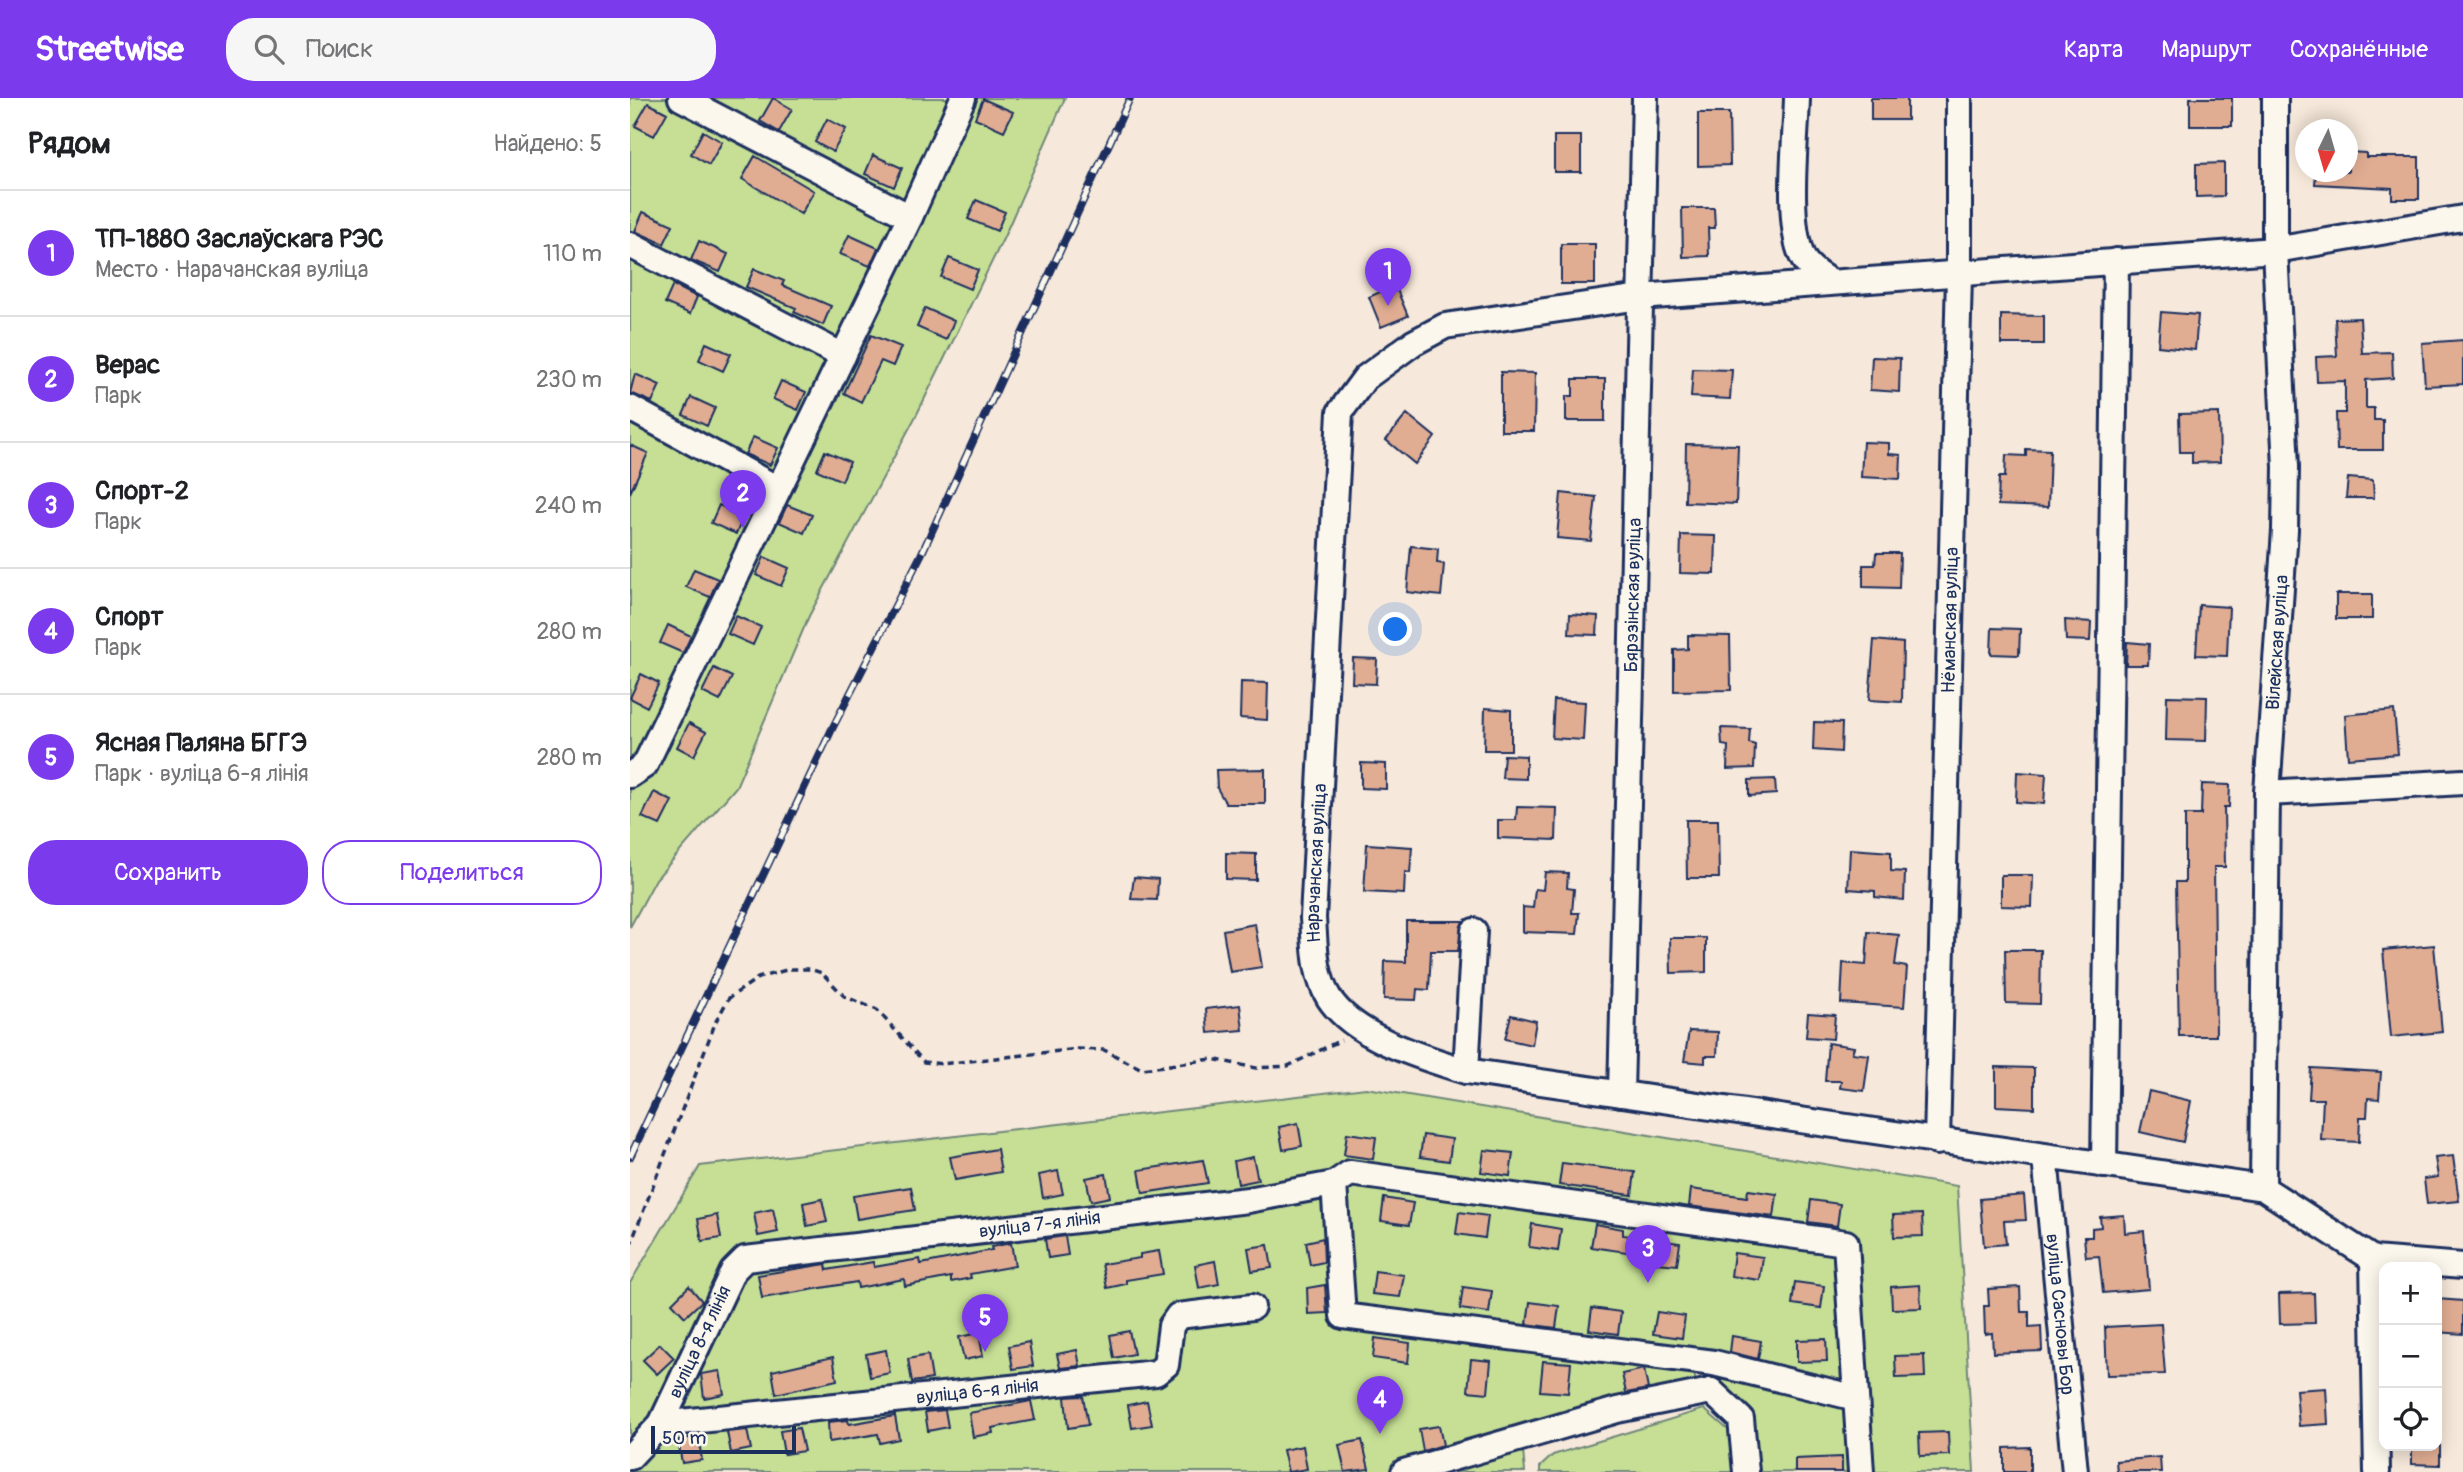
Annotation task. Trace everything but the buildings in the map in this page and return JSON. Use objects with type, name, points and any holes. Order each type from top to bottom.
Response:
[{"type":"street","points":[[681,98],[910,217]]},
{"type":"street","points":[[630,775],[645,765],[910,217],[963,98]]},
{"type":"street","name":"Бярэзінская вуліца","points":[[1621,1094],[1644,98]]},
{"type":"street","points":[[1797,98],[1795,221],[1802,257],[1812,270],[1830,282]]},
{"type":"street","name":"Нёманская вуліца","points":[[1937,1142],[1959,275],[1959,98]]},
{"type":"street","name":"Вілейская вуліца","points":[[2263,1188],[2267,793],[2285,530],[2286,467],[2275,250],[2275,98]]},
{"type":"street","points":[[1640,297],[2275,250],[2463,218]]},
{"type":"street","points":[[630,245],[843,356]]},
{"type":"street","points":[[2104,1165],[2116,261]]},
{"type":"street","name":"Нарачанская вуліца","points":[[1640,297],[1445,326],[1413,343],[1365,378],[1340,412],[1313,918],[1316,964],[1329,998],[1359,1027],[1383,1041],[1466,1071],[2263,1188]]},
{"type":"street","points":[[630,408],[778,489]]},
{"type":"street","points":[[2267,793],[2463,782]]},
{"type":"street","points":[[1466,1071],[1474,931]]},
{"type":"street","name":"вуліца Сасновы Бор","points":[[2045,1157],[2075,1472]]},
{"type":"street","name":"вуліца 7-я лінія","points":[[745,1259],[1248,1200],[1334,1184],[1350,1173],[1846,1243],[1856,1398]]},
{"type":"street","points":[[1334,1184],[1343,1316],[1714,1363],[1856,1398],[1861,1472]]},
{"type":"street","points":[[2263,1188],[2373,1259],[2463,1266]]},
{"type":"street","name":"вуліца 8-я лінія","points":[[630,1457],[661,1424],[733,1271],[745,1259]]},
{"type":"street","points":[[2373,1259],[2377,1472]]},
{"type":"street","name":"вуліца 6-я лінія","points":[[661,1424],[1156,1373],[1166,1364],[1171,1326],[1178,1316],[1252,1307]]},
{"type":"street","points":[[1711,1391],[1714,1363]]},
{"type":"street","points":[[1404,1472],[1617,1410],[1711,1391]]},
{"type":"street","points":[[1711,1391],[1741,1419],[1746,1472]]},
{"type":"path","points":[[630,1246],[716,1021],[729,998],[758,978],[790,969],[810,969],[822,973],[844,996],[877,1010],[917,1058],[942,1064],[1078,1049],[1104,1050],[1142,1069],[1212,1059],[1256,1068],[1287,1066],[1330,1048],[1359,1027]]},
{"type":"green space","points":[[630,98],[1065,98],[1004,237],[918,412],[809,616],[736,787],[656,879],[630,927]]},
{"type":"green space","points":[[1366,1088],[1957,1186],[1974,1472],[1753,1472],[1749,1420],[1693,1368],[1696,1382],[1521,1430],[1525,1472],[630,1472],[630,1283],[700,1166]]},
{"type":"green space","points":[[1704,1409],[1741,1441],[1741,1472],[1540,1472],[1540,1467],[1553,1455]]},
{"type":"railway","points":[[630,1157],[832,729],[921,555],[1130,98]]},
{"type":"place","name":"ТП-1880 Заслаўскага РЭС","points":[[1388,306]]},
{"type":"place","name":"Верас","points":[[743,528]]},
{"type":"place","name":"Спорт-2","points":[[1648,1283]]},
{"type":"place","name":"Ясная Паляна БГГЭ","points":[[985,1352]]},
{"type":"place","name":"Спорт","points":[[1380,1434]]}]
